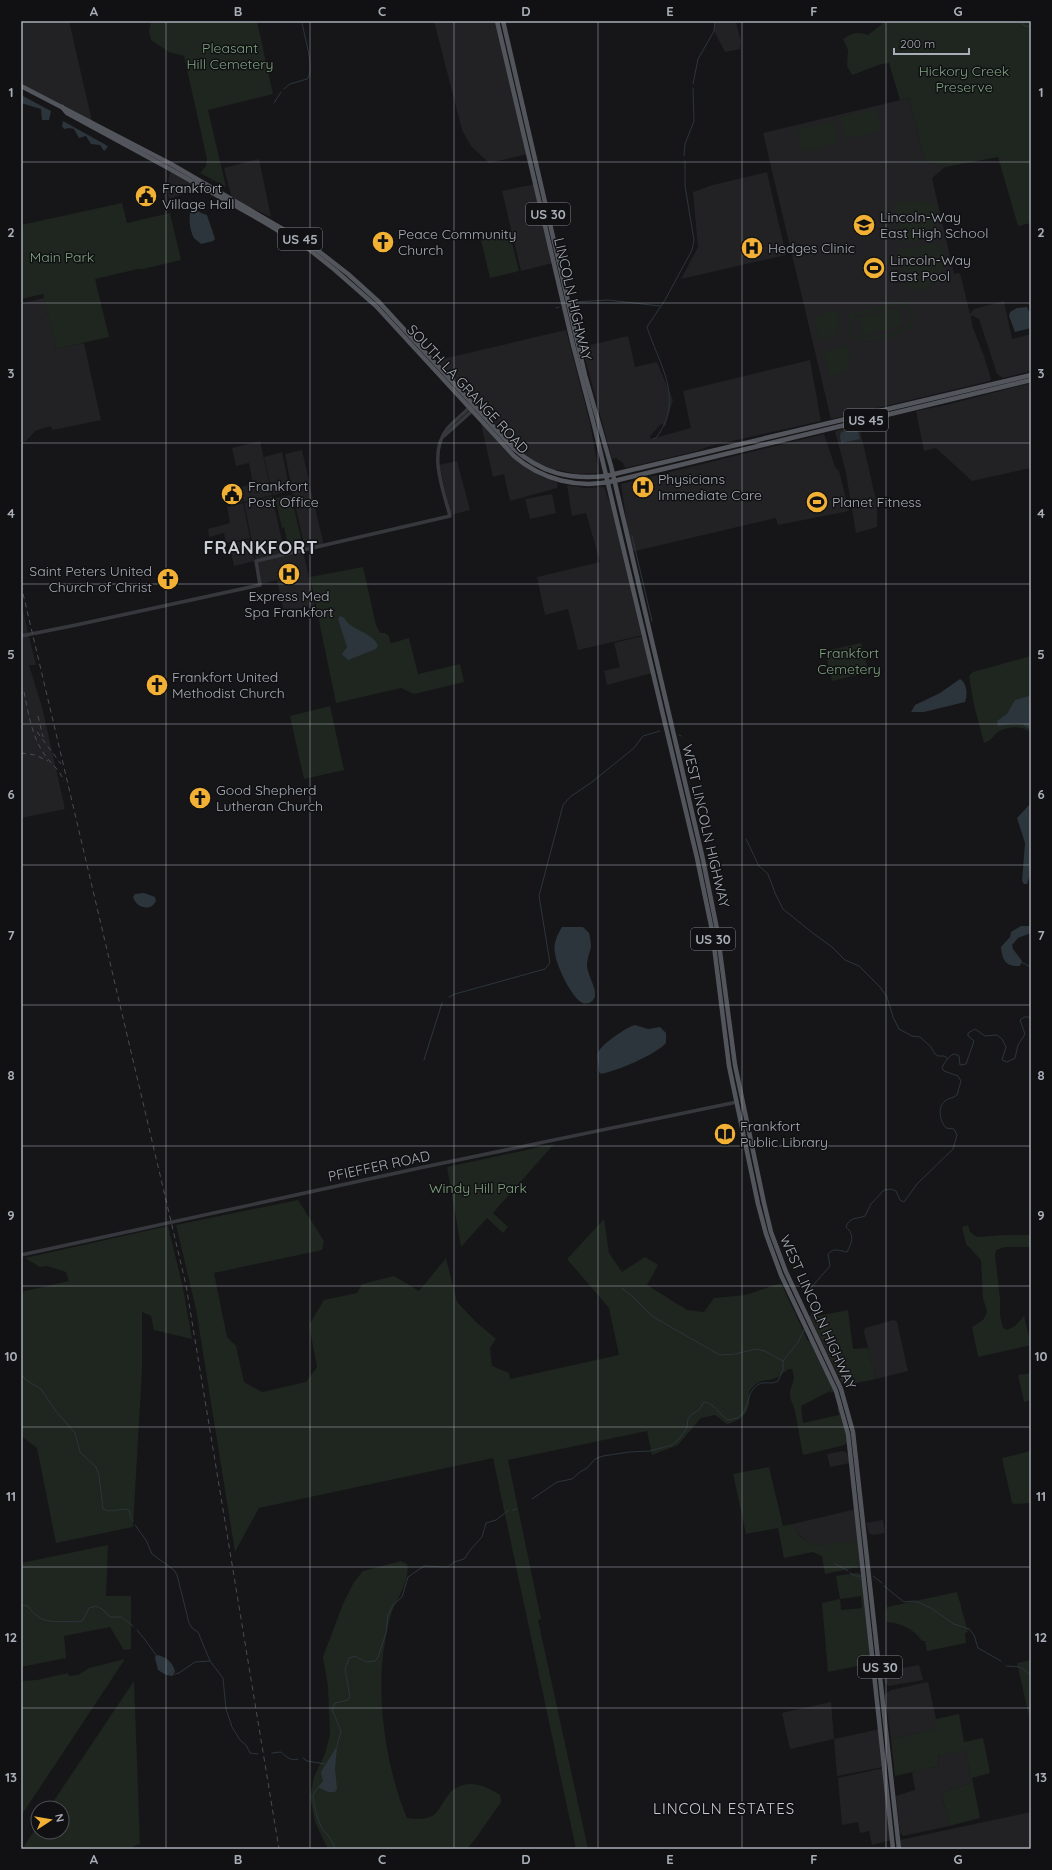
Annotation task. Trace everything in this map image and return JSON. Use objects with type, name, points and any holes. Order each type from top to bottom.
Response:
[{"type":"main road","name":"LINCOLN HIGHWAY","points":[[497,21],[572,345],[608,483],[625,557]]},
{"type":"main road","name":"LINCOLN HIGHWAY","points":[[503,21],[585,375],[613,474],[631,556]]},
{"type":"main road","name":"SOUTH LA GRANGE ROAD","points":[[21,86],[171,164],[312,246],[348,274],[374,297],[514,456],[539,473],[564,482],[587,484],[608,483],[1031,380]]},
{"type":"main road","name":"SOUTH LA GRANGE ROAD","points":[[472,409],[522,456],[547,471],[565,476],[606,476],[1031,375]]},
{"type":"main road","name":"WEST LINCOLN HIGHWAY","points":[[631,556],[714,911],[735,1065],[771,1232],[786,1272],[841,1390],[853,1432],[899,1849]]},
{"type":"main road","name":"WEST LINCOLN HIGHWAY","points":[[625,557],[708,912],[729,1066],[766,1234],[781,1275],[836,1391],[848,1434],[893,1849]]},
{"type":"main road","points":[[889,1817],[896,1839],[898,1839]]},
{"type":"street","points":[[21,636],[260,584],[256,561],[450,516],[437,457],[443,437],[472,409]]},
{"type":"street","name":"PFIEFFER ROAD","points":[[21,1255],[424,1167],[742,1100]]},
{"type":"shaded area","points":[[21,21],[69,21],[92,121],[21,85]]},
{"type":"shaded area","points":[[434,21],[496,21],[528,154],[489,163],[471,146],[462,130]]},
{"type":"shaded area","points":[[715,21],[736,21],[741,42],[740,49],[725,52],[714,31]]},
{"type":"shaded area","points":[[21,95],[51,111],[49,120],[42,120],[41,109],[21,103]]},
{"type":"shaded area","name":"Lincoln-Way East High School","points":[[909,98],[925,162],[945,167],[932,178],[954,274],[960,273],[970,314],[974,309],[1004,301],[1012,339],[1031,334],[1031,371],[1003,378],[997,374],[979,319],[971,315],[972,325],[984,356],[991,379],[990,381],[831,419],[763,133]]},
{"type":"shaded area","points":[[63,121],[108,147],[104,151],[100,145],[91,144],[86,136],[79,138],[74,129],[64,129],[62,126]]},
{"type":"shaded area","points":[[259,159],[271,217],[232,199],[224,168]]},
{"type":"shaded area","points":[[171,169],[201,188],[169,199],[167,186]]},
{"type":"shaded area","points":[[767,172],[786,255],[681,279],[698,247],[693,192],[713,185]]},
{"type":"shaded area","points":[[535,184],[553,263],[521,271],[502,191]]},
{"type":"shaded area","points":[[193,207],[201,213],[207,215],[215,239],[213,241],[201,244],[194,238],[191,231],[190,222],[190,213]]},
{"type":"shaded area","points":[[44,298],[56,349],[84,343],[101,420],[53,430],[50,426],[35,431],[26,441],[21,442],[21,304]]},
{"type":"shaded area","points":[[1027,307],[1031,316],[1031,328],[1015,332],[1009,316],[1010,312],[1017,308]]},
{"type":"shaded area","points":[[566,330],[590,423],[599,473],[577,474],[559,470],[548,470],[523,456],[434,361]]},
{"type":"shaded area","points":[[628,336],[635,367],[657,362],[673,400],[665,427],[662,423],[650,436],[651,439],[691,428],[683,391],[810,360],[821,421],[710,446],[697,451],[625,468],[623,463],[616,458],[612,459],[582,347]]},
{"type":"shaded area","points":[[1031,383],[1031,468],[972,481],[936,448],[924,451],[916,411],[946,405]]},
{"type":"shaded area","points":[[480,420],[524,465],[544,478],[556,482],[558,484],[557,488],[510,501],[504,474],[493,477]]},
{"type":"shaded area","points":[[859,425],[877,505],[877,527],[856,533],[846,473],[835,431]]},
{"type":"shaded area","points":[[857,428],[860,439],[841,443],[841,432]]},
{"type":"shaded area","points":[[824,434],[835,467],[839,471],[849,511],[778,525],[776,518],[631,552],[621,484]]},
{"type":"shaded area","points":[[260,441],[272,495],[244,502],[240,487],[253,484],[249,463],[236,466],[232,448]]},
{"type":"shaded area","points":[[302,450],[310,486],[292,490],[285,454]]},
{"type":"shaded area","points":[[282,452],[290,491],[273,495],[264,457]]},
{"type":"shaded area","points":[[457,461],[470,510],[451,515],[439,465]]},
{"type":"shaded area","points":[[239,485],[243,502],[231,505],[228,487]]},
{"type":"shaded area","points":[[567,485],[585,488],[604,487],[617,523],[643,635],[578,650],[568,609],[545,615],[537,577],[600,562],[586,513],[572,516]]},
{"type":"shaded area","points":[[310,487],[324,545],[305,549],[292,491]]},
{"type":"shaded area","points":[[552,494],[556,513],[530,519],[525,499]]},
{"type":"shaded area","points":[[272,496],[285,554],[256,561],[244,503]]},
{"type":"shaded area","points":[[243,503],[250,538],[226,543],[224,533],[209,537],[208,529],[230,523],[227,507]]},
{"type":"shaded area","points":[[250,539],[255,561],[234,566],[229,544]]},
{"type":"shaded area","points":[[303,551],[315,605],[284,612],[277,580],[261,584],[257,562]]},
{"type":"shaded area","points":[[21,603],[36,665],[29,665],[42,707],[65,809],[21,818]]},
{"type":"shaded area","points":[[340,616],[353,627],[372,638],[378,645],[376,649],[348,660],[342,654],[347,647],[338,619]]},
{"type":"shaded area","points":[[643,636],[652,673],[607,685],[604,671],[620,667],[614,643]]},
{"type":"shaded area","points":[[960,679],[964,683],[966,689],[965,702],[924,712],[911,712],[915,705],[940,693]]},
{"type":"shaded area","points":[[1029,696],[1031,697],[1031,730],[1019,724],[998,726],[997,721],[1007,714],[1015,700]]},
{"type":"shaded area","points":[[1031,803],[1031,867],[1027,884],[1024,884],[1022,881],[1025,843],[1017,818]]},
{"type":"shaded area","points":[[144,893],[155,897],[156,901],[151,907],[140,906],[133,897],[135,894]]},
{"type":"shaded area","points":[[1021,926],[1031,926],[1031,933],[1018,938],[1012,945],[1013,949],[1022,961],[1020,966],[1015,966],[1008,964],[1003,959],[1001,947],[1010,937],[1011,932]]},
{"type":"shaded area","points":[[562,927],[583,927],[589,933],[591,948],[587,966],[595,996],[589,1003],[583,1003],[574,995],[565,981],[558,965],[555,943]]},
{"type":"shaded area","points":[[635,1025],[648,1029],[660,1027],[666,1033],[666,1043],[661,1048],[635,1062],[616,1070],[601,1074],[599,1072],[598,1058],[598,1053],[600,1050],[614,1037]]},
{"type":"shaded area","points":[[894,1320],[897,1322],[908,1371],[876,1379],[864,1332],[865,1328]]},
{"type":"shaded area","points":[[843,1451],[847,1453],[850,1463],[830,1467],[827,1454]]},
{"type":"shaded area","points":[[856,1509],[859,1541],[845,1544],[833,1542],[818,1546],[808,1543],[795,1530],[793,1524]]},
{"type":"shaded area","points":[[883,1520],[885,1533],[873,1535],[869,1533],[866,1523]]},
{"type":"shaded area","points":[[156,1655],[166,1658],[170,1662],[175,1671],[173,1676],[166,1675],[158,1670],[155,1658]]},
{"type":"shaded area","points":[[919,1665],[923,1680],[889,1686],[885,1683],[881,1672]]},
{"type":"shaded area","points":[[928,1682],[936,1719],[936,1729],[891,1739],[885,1694],[891,1690]]},
{"type":"shaded area","points":[[831,1702],[834,1739],[790,1749],[782,1713]]},
{"type":"shaded area","points":[[880,1729],[883,1767],[837,1776],[834,1739]]},
{"type":"shaded area","points":[[337,1746],[335,1769],[337,1789],[335,1792],[328,1792],[318,1787],[323,1781],[321,1772]]},
{"type":"shaded area","points":[[966,1749],[971,1781],[969,1784],[947,1790],[942,1795],[949,1826],[903,1836],[900,1832],[896,1796],[915,1790],[912,1772],[939,1766],[938,1756]]},
{"type":"shaded area","points":[[884,1768],[891,1840],[872,1845],[869,1831],[860,1833],[858,1822],[842,1825],[838,1778]]},
{"type":"shaded area","points":[[1031,1812],[1031,1849],[901,1849],[900,1840]]},
{"type":"green space","name":"Pleasant Hill Cemetery","points":[[151,21],[257,21],[273,94],[208,110],[226,187],[200,173],[206,166],[207,159],[184,56],[169,52],[151,40],[149,31]]},
{"type":"green space","name":"Hickory Creek Preserve","points":[[883,21],[1031,21],[1031,223],[1018,226],[998,157],[945,167],[925,162],[909,98],[900,100],[889,63],[875,66],[852,75],[847,66],[848,50],[843,39],[855,33],[868,35],[881,25]]},
{"type":"green space","points":[[877,109],[882,131],[845,139],[840,117]]},
{"type":"green space","points":[[833,121],[838,143],[802,152],[797,130]]},
{"type":"green space","points":[[910,201],[934,203],[936,211],[935,224],[929,235],[913,242],[901,242],[894,205],[896,202]]},
{"type":"green space","name":"Main Park","points":[[122,203],[127,223],[170,213],[181,260],[95,279],[109,337],[56,349],[43,294],[21,299],[21,225]]},
{"type":"green space","points":[[510,234],[519,271],[490,278],[481,240]]},
{"type":"green space","points":[[938,243],[943,251],[945,259],[944,267],[940,275],[935,282],[927,287],[919,290],[910,290],[898,253],[899,250]]},
{"type":"green space","points":[[907,300],[914,315],[914,322],[907,330],[901,333],[885,338],[867,341],[853,338],[849,333],[848,314]],"holes":[[[899,305],[908,309],[911,314],[911,320],[901,329],[894,332],[864,338],[856,336],[853,333],[851,325],[857,316]]]},
{"type":"green space","points":[[899,308],[903,325],[863,336],[859,318]]},
{"type":"green space","points":[[836,309],[840,320],[837,330],[830,337],[819,340],[814,321],[816,316]]},
{"type":"green space","points":[[848,345],[850,362],[848,366],[842,373],[830,376],[824,354],[825,351]]},
{"type":"green space","points":[[291,495],[303,547],[289,550],[275,498]]},
{"type":"green space","points":[[363,567],[376,625],[380,633],[385,633],[389,636],[390,642],[392,643],[409,638],[418,674],[460,664],[464,682],[414,694],[401,688],[336,703],[310,577]]},
{"type":"green space","name":"Frankfort Cemetery","points":[[861,643],[869,672],[832,681],[825,651]]},
{"type":"green space","points":[[1031,656],[1031,733],[1028,730],[1015,727],[1006,728],[998,732],[989,741],[984,743],[974,705],[969,676],[973,672]]},
{"type":"green space","points":[[330,706],[344,770],[304,779],[290,716]]},
{"type":"green space","name":"Windy Hill Park","points":[[554,1144],[493,1213],[508,1227],[503,1233],[487,1218],[461,1247],[447,1167]]},
{"type":"green space","points":[[298,1200],[324,1241],[322,1250],[214,1273],[227,1337],[236,1346],[244,1382],[262,1392],[306,1382],[317,1367],[309,1325],[324,1300],[357,1293],[362,1284],[394,1276],[419,1291],[446,1258],[457,1302],[476,1322],[496,1339],[490,1348],[492,1366],[509,1373],[510,1379],[619,1355],[609,1308],[567,1259],[604,1219],[609,1253],[622,1272],[645,1257],[658,1265],[647,1285],[687,1310],[704,1312],[714,1298],[746,1295],[781,1283],[808,1341],[811,1341],[834,1392],[831,1393],[830,1391],[801,1406],[803,1423],[839,1415],[837,1408],[839,1408],[848,1441],[845,1445],[803,1455],[795,1411],[790,1396],[794,1377],[792,1369],[789,1369],[778,1377],[757,1383],[749,1392],[749,1404],[746,1413],[738,1419],[727,1424],[715,1415],[701,1418],[678,1445],[652,1455],[647,1431],[508,1460],[541,1619],[538,1620],[588,1849],[576,1849],[493,1458],[259,1508],[235,1552],[196,1309],[176,1225]]},
{"type":"green space","points":[[968,1225],[970,1232],[977,1237],[1031,1235],[1031,1247],[1005,1247],[996,1250],[995,1255],[1000,1298],[1000,1316],[1003,1328],[1007,1330],[1015,1326],[1024,1316],[1031,1345],[978,1357],[972,1327],[983,1320],[987,1312],[983,1298],[981,1260],[966,1244],[962,1227]]},
{"type":"green space","points":[[168,1226],[183,1288],[192,1339],[154,1330],[151,1316],[142,1312],[142,1370],[133,1527],[56,1543],[37,1448],[21,1436],[21,1292],[69,1281],[66,1272],[47,1266],[40,1267],[25,1258]]},
{"type":"green space","points":[[848,1310],[853,1349],[868,1348],[876,1379],[847,1385],[842,1384],[811,1319],[812,1317]]},
{"type":"green space","points":[[1031,1373],[1031,1400],[1024,1402],[1018,1375]]},
{"type":"green space","points":[[1031,1451],[1031,1503],[1014,1504],[1012,1503],[1002,1458]]},
{"type":"green space","points":[[769,1467],[783,1526],[793,1524],[794,1528],[802,1538],[814,1545],[832,1542],[846,1543],[859,1541],[860,1565],[858,1567],[825,1574],[822,1556],[813,1552],[784,1558],[778,1528],[746,1534],[733,1474]]},
{"type":"green space","points":[[108,1545],[106,1596],[131,1596],[131,1649],[124,1650],[110,1627],[64,1636],[66,1658],[21,1667],[21,1563]]},
{"type":"green space","points":[[401,1561],[407,1564],[408,1569],[406,1581],[389,1621],[382,1663],[381,1685],[384,1731],[388,1754],[393,1777],[407,1818],[417,1819],[431,1817],[453,1790],[465,1784],[483,1786],[489,1789],[500,1795],[501,1802],[467,1849],[328,1849],[315,1822],[310,1797],[314,1777],[325,1754],[330,1735],[328,1686],[323,1657],[343,1604],[354,1582],[363,1571]]},
{"type":"green space","points":[[859,1573],[863,1579],[872,1663],[828,1672],[822,1603],[840,1599],[836,1576]],"holes":[[[861,1596],[862,1608],[841,1610],[840,1599]]]},
{"type":"green space","points":[[957,1592],[968,1632],[965,1633],[966,1643],[927,1651],[925,1641],[922,1641],[911,1630],[902,1625],[887,1622],[887,1607]]},
{"type":"green space","points":[[125,1659],[32,1800],[30,1800],[21,1816],[21,1681],[37,1680],[68,1673],[69,1676],[78,1675],[89,1668]]},
{"type":"green space","points":[[1031,1660],[1031,1725],[1017,1663]]},
{"type":"green space","points":[[134,1681],[140,1844],[127,1849],[22,1849],[30,1837],[30,1840],[70,1840],[70,1800],[54,1800]]},
{"type":"green space","points":[[959,1714],[964,1742],[983,1738],[990,1773],[972,1778],[980,1818],[949,1826],[942,1795],[947,1790],[969,1784],[971,1781],[966,1750],[938,1756],[939,1766],[895,1776],[891,1739],[935,1729],[936,1719]]},
{"type":"waterway","points":[[284,89],[290,84],[307,79],[309,74],[310,60],[302,21]]},
{"type":"waterway","points":[[693,84],[698,59],[714,31],[715,21]]},
{"type":"waterway","points":[[1019,21],[1025,26],[1031,27]]},
{"type":"waterway","points":[[684,156],[685,144],[694,121],[693,88]]},
{"type":"waterway","points":[[274,103],[281,92]]},
{"type":"waterway","points":[[653,439],[656,438],[664,424],[669,410],[669,396],[663,369],[647,327],[665,300],[692,250],[694,240],[685,186],[685,161]]},
{"type":"waterway","points":[[575,302],[608,300],[660,306]]},
{"type":"waterway","points":[[632,536],[652,621]]},
{"type":"waterway","points":[[449,997],[545,969],[550,963],[539,896],[563,805],[570,797],[592,782],[634,748],[643,736],[660,731]]},
{"type":"waterway","points":[[746,839],[759,866],[768,874],[783,909],[832,947],[845,960],[859,966],[880,987],[887,997],[893,1017],[899,1029],[912,1036],[920,1037],[931,1047],[935,1054],[938,1056],[944,1056],[948,1059]]},
{"type":"waterway","points":[[1021,962],[1031,967]]},
{"type":"waterway","points":[[424,1060],[442,1003]]},
{"type":"waterway","points":[[810,1318],[817,1305],[817,1299],[811,1293],[810,1289],[830,1266],[828,1254],[835,1250],[847,1252],[852,1239],[851,1233],[846,1227],[849,1221],[865,1216],[871,1204],[884,1190],[891,1189],[896,1191],[900,1200],[904,1202],[917,1184],[953,1149],[957,1135],[954,1129],[946,1128],[941,1118],[940,1111],[942,1104],[945,1101],[957,1095],[961,1081],[958,1076],[944,1071],[942,1068],[945,1062],[955,1054],[959,1056],[960,1065],[966,1064],[974,1041],[968,1036],[968,1033],[975,1029],[985,1036],[997,1035],[1002,1039],[1006,1047],[1002,1060],[1007,1062],[1015,1058],[1018,1045],[1025,1034],[1020,1020],[1024,1017],[1029,1017],[1031,1020]]},
{"type":"waterway","points":[[622,1288],[652,1316],[688,1337]]},
{"type":"waterway","points":[[532,1499],[557,1482],[572,1479],[587,1468],[595,1459],[603,1456],[629,1452],[650,1451],[672,1445],[679,1439],[687,1428],[688,1419],[692,1414],[699,1410],[704,1402],[714,1407],[728,1420],[738,1418],[745,1410],[751,1392],[754,1388],[761,1383],[773,1383],[778,1381],[783,1370],[783,1361],[798,1342],[805,1328]]},
{"type":"waterway","points":[[688,1337],[720,1355],[735,1354],[756,1349],[765,1351],[783,1361]]},
{"type":"waterway","points":[[21,1373],[26,1380],[41,1389],[55,1410],[75,1433],[80,1452],[96,1467],[99,1475],[103,1509],[108,1511],[127,1509],[130,1511],[130,1516],[133,1521]]},
{"type":"waterway","points":[[512,1510],[517,1509]]},
{"type":"waterway","points":[[337,1746],[341,1731],[332,1709],[335,1703],[348,1700],[350,1697],[345,1669],[349,1658],[355,1656],[366,1662],[375,1661],[378,1657],[386,1633],[388,1615],[393,1605],[402,1597],[408,1577],[424,1566],[448,1567],[454,1562],[464,1559],[482,1537],[486,1523],[496,1520],[509,1510]]},
{"type":"waterway","points":[[135,1525],[146,1540],[152,1554],[174,1570],[177,1575],[189,1623],[192,1628],[198,1632],[210,1661],[223,1678],[226,1709],[232,1727],[240,1740],[246,1745],[250,1753],[258,1754]]},
{"type":"waterway","points":[[834,1563],[848,1571]]},
{"type":"waterway","points":[[850,1573],[855,1576],[862,1576]]},
{"type":"waterway","points":[[873,1576],[882,1583]]},
{"type":"waterway","points":[[884,1586],[904,1602],[914,1601],[920,1603],[931,1608],[954,1624],[969,1629],[974,1635],[978,1648],[1001,1661]]},
{"type":"waterway","points":[[21,1605],[28,1606],[33,1613],[44,1620],[56,1622],[79,1622],[83,1620],[89,1608],[96,1606],[102,1609],[110,1617],[121,1617],[133,1626]]},
{"type":"waterway","points":[[137,1630],[156,1655]]},
{"type":"waterway","points":[[175,1674],[179,1673],[195,1662],[210,1661]]},
{"type":"waterway","points":[[1006,1666],[1020,1667],[1031,1675]]},
{"type":"waterway","points":[[272,1753],[281,1752],[291,1759],[298,1759]]},
{"type":"waterway","points":[[303,1758],[307,1761],[325,1764]]},
{"type":"waterway","points":[[318,1787],[313,1795],[316,1814],[322,1828],[332,1841],[335,1849]]},
{"type":"railway","points":[[21,585],[186,1285],[279,1849]]},
{"type":"railway","points":[[24,692],[30,721],[35,736],[44,753],[62,776],[64,781]]},
{"type":"railway","points":[[38,716],[43,737]]},
{"type":"railway","points":[[37,732],[61,764]]},
{"type":"railway","points":[[21,753],[35,755],[48,761]]},
{"type":"place","name":"Frankfort Village Hall","points":[[146,196]]},
{"type":"place","name":"Lincoln-Way East High School","points":[[864,225]]},
{"type":"place","name":"Peace Community Church","points":[[383,242]]},
{"type":"place","name":"Hedges Clinic","points":[[752,248]]},
{"type":"place","name":"Lincoln-Way East Pool","points":[[874,268]]},
{"type":"place","name":"Physicians Immediate Care","points":[[643,487]]},
{"type":"place","name":"Frankfort Post Office","points":[[232,494]]},
{"type":"place","name":"Planet Fitness","points":[[817,502]]},
{"type":"place","name":"Express Med Spa Frankfort","points":[[289,574]]},
{"type":"place","name":"Saint Peters United Church of Christ","points":[[168,579]]},
{"type":"place","name":"Frankfort United Methodist Church","points":[[157,685]]},
{"type":"place","name":"Good Shepherd Lutheran Church","points":[[200,798]]},
{"type":"place","name":"Frankfort Public Library","points":[[725,1134]]},
{"type":"district","name":"FRANKFORT","points":[[261,547]]},
{"type":"district","name":"LINCOLN ESTATES","points":[[724,1808]]}]
